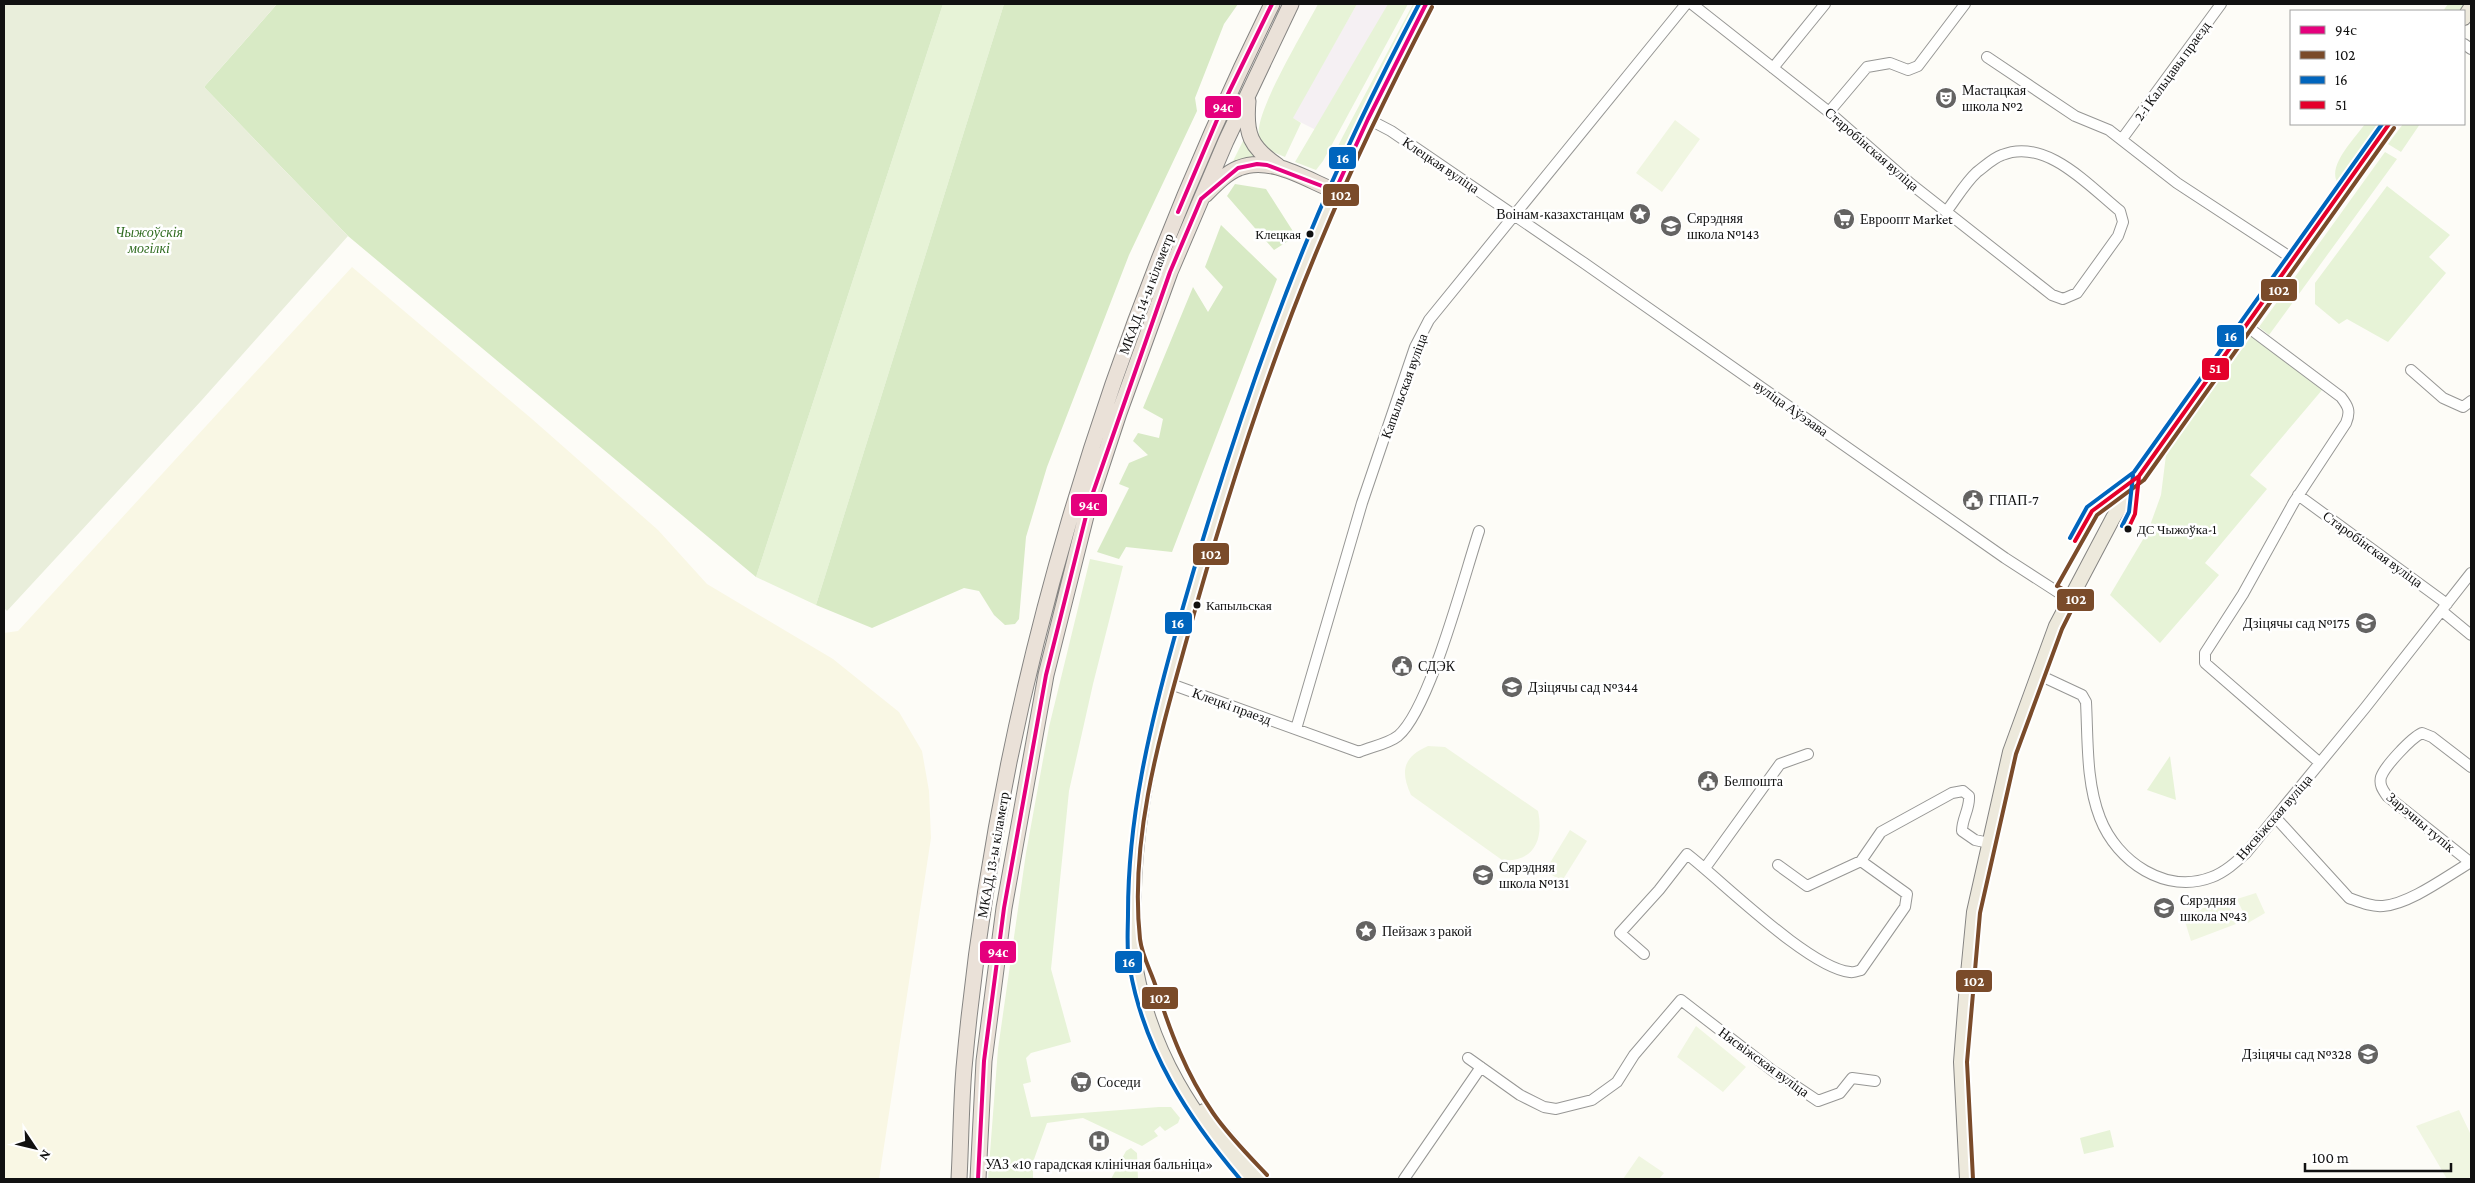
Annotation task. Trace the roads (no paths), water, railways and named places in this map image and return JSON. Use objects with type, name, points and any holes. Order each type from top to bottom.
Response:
[{"type":"highway","name":"МКАД, 14-ы кіламетр","points":[[1048,594],[1095,433],[1146,291],[1228,94],[1272,4]]},
{"type":"highway","name":"МКАД, 14-ы кіламетр","points":[[1065,598],[1089,504],[1119,413],[1170,272],[1201,199],[1291,4]]},
{"type":"highway","points":[[1250,91],[1247,118],[1253,145],[1283,170]]},
{"type":"highway","points":[[1201,199],[1228,174],[1238,168],[1257,164],[1283,170],[1335,192]]},
{"type":"highway","name":"МКАД, 13-ы кіламетр","points":[[959,1179],[964,1072],[975,965],[1003,794],[1048,594]]},
{"type":"highway","name":"МКАД, 13-ы кіламетр","points":[[978,1179],[984,1061],[1004,908],[1046,675],[1065,598]]},
{"type":"main road","points":[[1248,1179],[1194,1113],[1168,1067],[1146,1005],[1136,969],[1134,945],[1135,855],[1146,775],[1168,683],[1211,526],[1240,436],[1295,286],[1335,192],[1368,119],[1426,4]]},
{"type":"main road","points":[[1967,1179],[1962,1052],[1974,912],[2010,752],[2056,626],[2114,518],[2140,476],[2388,125]]},
{"type":"main road","points":[[1134,945],[1143,966],[1166,1039],[1192,1092],[1223,1136],[1262,1179]]},
{"type":"street","name":"Капыльская вуліца","points":[[1296,729],[1362,502],[1415,347],[1435,311],[1686,4]]},
{"type":"street","name":"Старобінская вуліца","points":[[1692,4],[1829,112],[1946,212],[2052,295],[2063,298],[2071,297],[2077,293],[2118,236],[2123,222],[2120,211],[2064,165],[2019,150],[2000,155],[1975,174],[1946,212]]},
{"type":"street","points":[[1772,68],[1825,4]]},
{"type":"street","points":[[1829,112],[1867,67],[1890,63],[1908,70],[1918,66],[1965,4]]},
{"type":"street","name":"2-і Кальцавы праезд","points":[[2122,139],[2221,4]]},
{"type":"street","points":[[1987,57],[2076,116],[2110,130],[2177,182],[2292,259]]},
{"type":"street","name":"Клецкая вуліца","points":[[1368,119],[1391,131],[1513,214]]},
{"type":"street","name":"вуліца Аўэзава","points":[[1513,214],[2005,558],[2070,600]]},
{"type":"street","points":[[2245,325],[2340,397],[2348,406],[2350,413],[2346,423],[2298,494],[2257,565],[2243,594],[2205,653],[2204,659],[2205,663],[2320,762]]},
{"type":"street","points":[[2411,370],[2444,398],[2467,404]]},
{"type":"street","name":"Старобінская вуліца","points":[[2298,494],[2444,608],[2471,635]]},
{"type":"street","name":"Клецкі праезд","points":[[1168,683],[1359,752],[1397,737],[1412,720],[1430,682],[1479,531]]},
{"type":"street","name":"Нясвіжская вуліца","points":[[2037,674],[2082,695],[2086,702],[2090,773],[2100,818],[2109,837],[2119,851],[2139,866],[2170,882],[2194,882],[2213,877],[2229,868],[2246,853],[2471,573]]},
{"type":"street","name":"Зарэчны тупік","points":[[2471,767],[2432,737],[2422,733],[2412,738],[2381,776],[2381,787],[2387,796],[2471,862]]},
{"type":"street","points":[[1705,868],[1763,785],[1780,764],[1808,754]]},
{"type":"street","points":[[1778,865],[1807,886],[1861,861],[1881,832],[1952,793],[1963,791],[1969,796],[1969,804],[1962,822],[1962,831],[1975,840],[1989,843]]},
{"type":"street","points":[[2276,818],[2349,898],[2363,904],[2382,906],[2399,904],[2471,862]]},
{"type":"street","points":[[1644,954],[1620,933],[1659,890],[1687,854],[1766,922],[1802,948],[1829,965],[1851,973],[1861,970],[1905,907],[1907,894],[1861,861]]},
{"type":"street","name":"Нясвіжская вуліца","points":[[1481,1067],[1520,1095],[1544,1108],[1556,1109],[1592,1100],[1617,1082],[1634,1054],[1681,1000],[1773,1071],[1818,1101],[1840,1093],[1852,1078],[1875,1081]]},
{"type":"street","points":[[1404,1179],[1481,1067],[1468,1058]]},
{"type":"place","name":"Мастацкая школа №2","points":[[1946,98]]},
{"type":"place","name":"Воінам-казахстанцам","points":[[1640,214]]},
{"type":"place","name":"Евроопт Market","points":[[1844,219]]},
{"type":"place","name":"Сярэдняя школа №143","points":[[1671,226]]},
{"type":"place","name":"Клецкая","points":[[1310,234]]},
{"type":"place","name":"ГПАП-7","points":[[1973,500]]},
{"type":"place","name":"ДС Чыжоўка-1","points":[[2128,529]]},
{"type":"place","name":"Капыльская","points":[[1197,605]]},
{"type":"place","name":"Дзіцячы сад №175","points":[[2366,623]]},
{"type":"place","name":"СДЭК","points":[[1402,666]]},
{"type":"place","name":"Дзіцячы сад №344","points":[[1512,687]]},
{"type":"place","name":"Белпошта","points":[[1708,781]]},
{"type":"place","name":"Сярэдняя школа №131","points":[[1483,875]]},
{"type":"place","name":"Сярэдняя школа №43","points":[[2164,908]]},
{"type":"place","name":"Пейзаж з ракой","points":[[1366,931]]},
{"type":"place","name":"Дзіцячы сад №328","points":[[2368,1054]]},
{"type":"place","name":"Соседи","points":[[1081,1082]]},
{"type":"place","name":"УАЗ «10 гарадская клінічная бальніца»","points":[[1099,1141]]},
{"type":"park label","name":"Чыжоўскія могілкі","points":[[149,240]]}]
